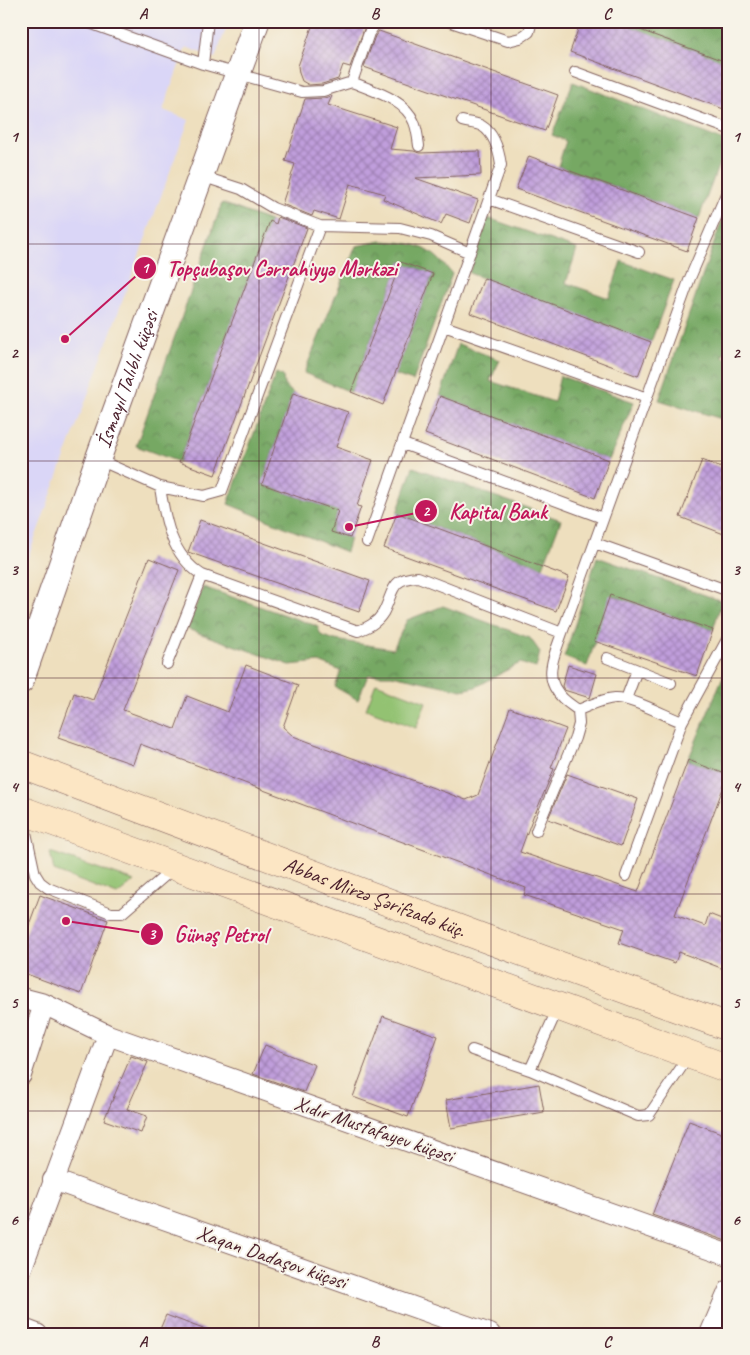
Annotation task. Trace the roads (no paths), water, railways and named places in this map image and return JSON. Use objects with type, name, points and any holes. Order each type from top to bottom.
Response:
[{"type":"main road","name":"Abbas Mirzə Şərifzadə küç.","points":[[21,764],[482,937],[729,1027]]},
{"type":"main road","name":"Abbas Mirzə Şərifzadə küç.","points":[[22,810],[729,1069]]},
{"type":"main road","points":[[468,973],[482,937]]},
{"type":"street","name":"İsmayıl Talıblı küçəsi","points":[[21,681],[98,459],[257,21]]},
{"type":"street","name":"Xıdır Mustafayev küçəsi","points":[[21,998],[44,1004],[108,1035],[729,1255]]},
{"type":"street","points":[[21,1075],[44,1004]]},
{"type":"street","points":[[21,1270],[108,1035]]},
{"type":"street","name":"Xaqan Dadaşov küçəsi","points":[[53,1180],[490,1334]]},
{"type":"street","points":[[710,1334],[729,1290]]},
{"type":"street","points":[[21,1328],[37,1334]]},
{"type":"lane","points":[[84,21],[203,64],[302,92],[323,91],[352,82],[390,98],[406,109],[415,122],[419,146]]},
{"type":"lane","points":[[203,64],[208,21]]},
{"type":"lane","points":[[352,82],[369,33],[379,21]]},
{"type":"lane","points":[[448,21],[508,42],[520,38],[529,32],[532,21]]},
{"type":"lane","points":[[575,72],[729,129]]},
{"type":"lane","points":[[367,542],[501,165],[499,150],[491,136],[482,126],[462,121]]},
{"type":"lane","points":[[200,176],[241,190],[273,208],[320,226],[400,228],[431,236],[470,253]]},
{"type":"lane","points":[[578,710],[557,693],[552,683],[550,670],[690,278],[729,187]]},
{"type":"lane","points":[[489,198],[639,252]]},
{"type":"lane","points":[[98,459],[160,487],[204,496],[222,492],[320,226]]},
{"type":"lane","points":[[444,326],[647,398]]},
{"type":"lane","points":[[403,444],[604,518]]},
{"type":"lane","points":[[160,487],[166,521],[172,540],[193,569],[202,575],[358,631],[372,625],[382,614],[394,587],[405,578],[418,577],[562,633]]},
{"type":"lane","points":[[595,543],[729,591]]},
{"type":"lane","points":[[167,664],[202,575]]},
{"type":"lane","points":[[626,876],[682,722],[729,636]]},
{"type":"lane","points":[[607,658],[671,683]]},
{"type":"lane","points":[[626,699],[637,670]]},
{"type":"lane","points":[[578,710],[604,700],[626,699],[682,722]]},
{"type":"lane","points":[[536,831],[575,738],[578,710]]},
{"type":"lane","points":[[22,810],[35,874],[40,882],[48,888],[111,913],[122,913],[176,866]]},
{"type":"lane","points":[[530,1070],[559,1007]]},
{"type":"lane","points":[[472,1050],[530,1070],[638,1116],[649,1114],[690,1055]]},
{"type":"place","name":"Topçubaşov Cərrahiyyə Mərkəzi","points":[[65,339]]},
{"type":"place","name":"Kapital Bank","points":[[349,527]]},
{"type":"place","name":"Günəş Petrol","points":[[66,921]]}]
